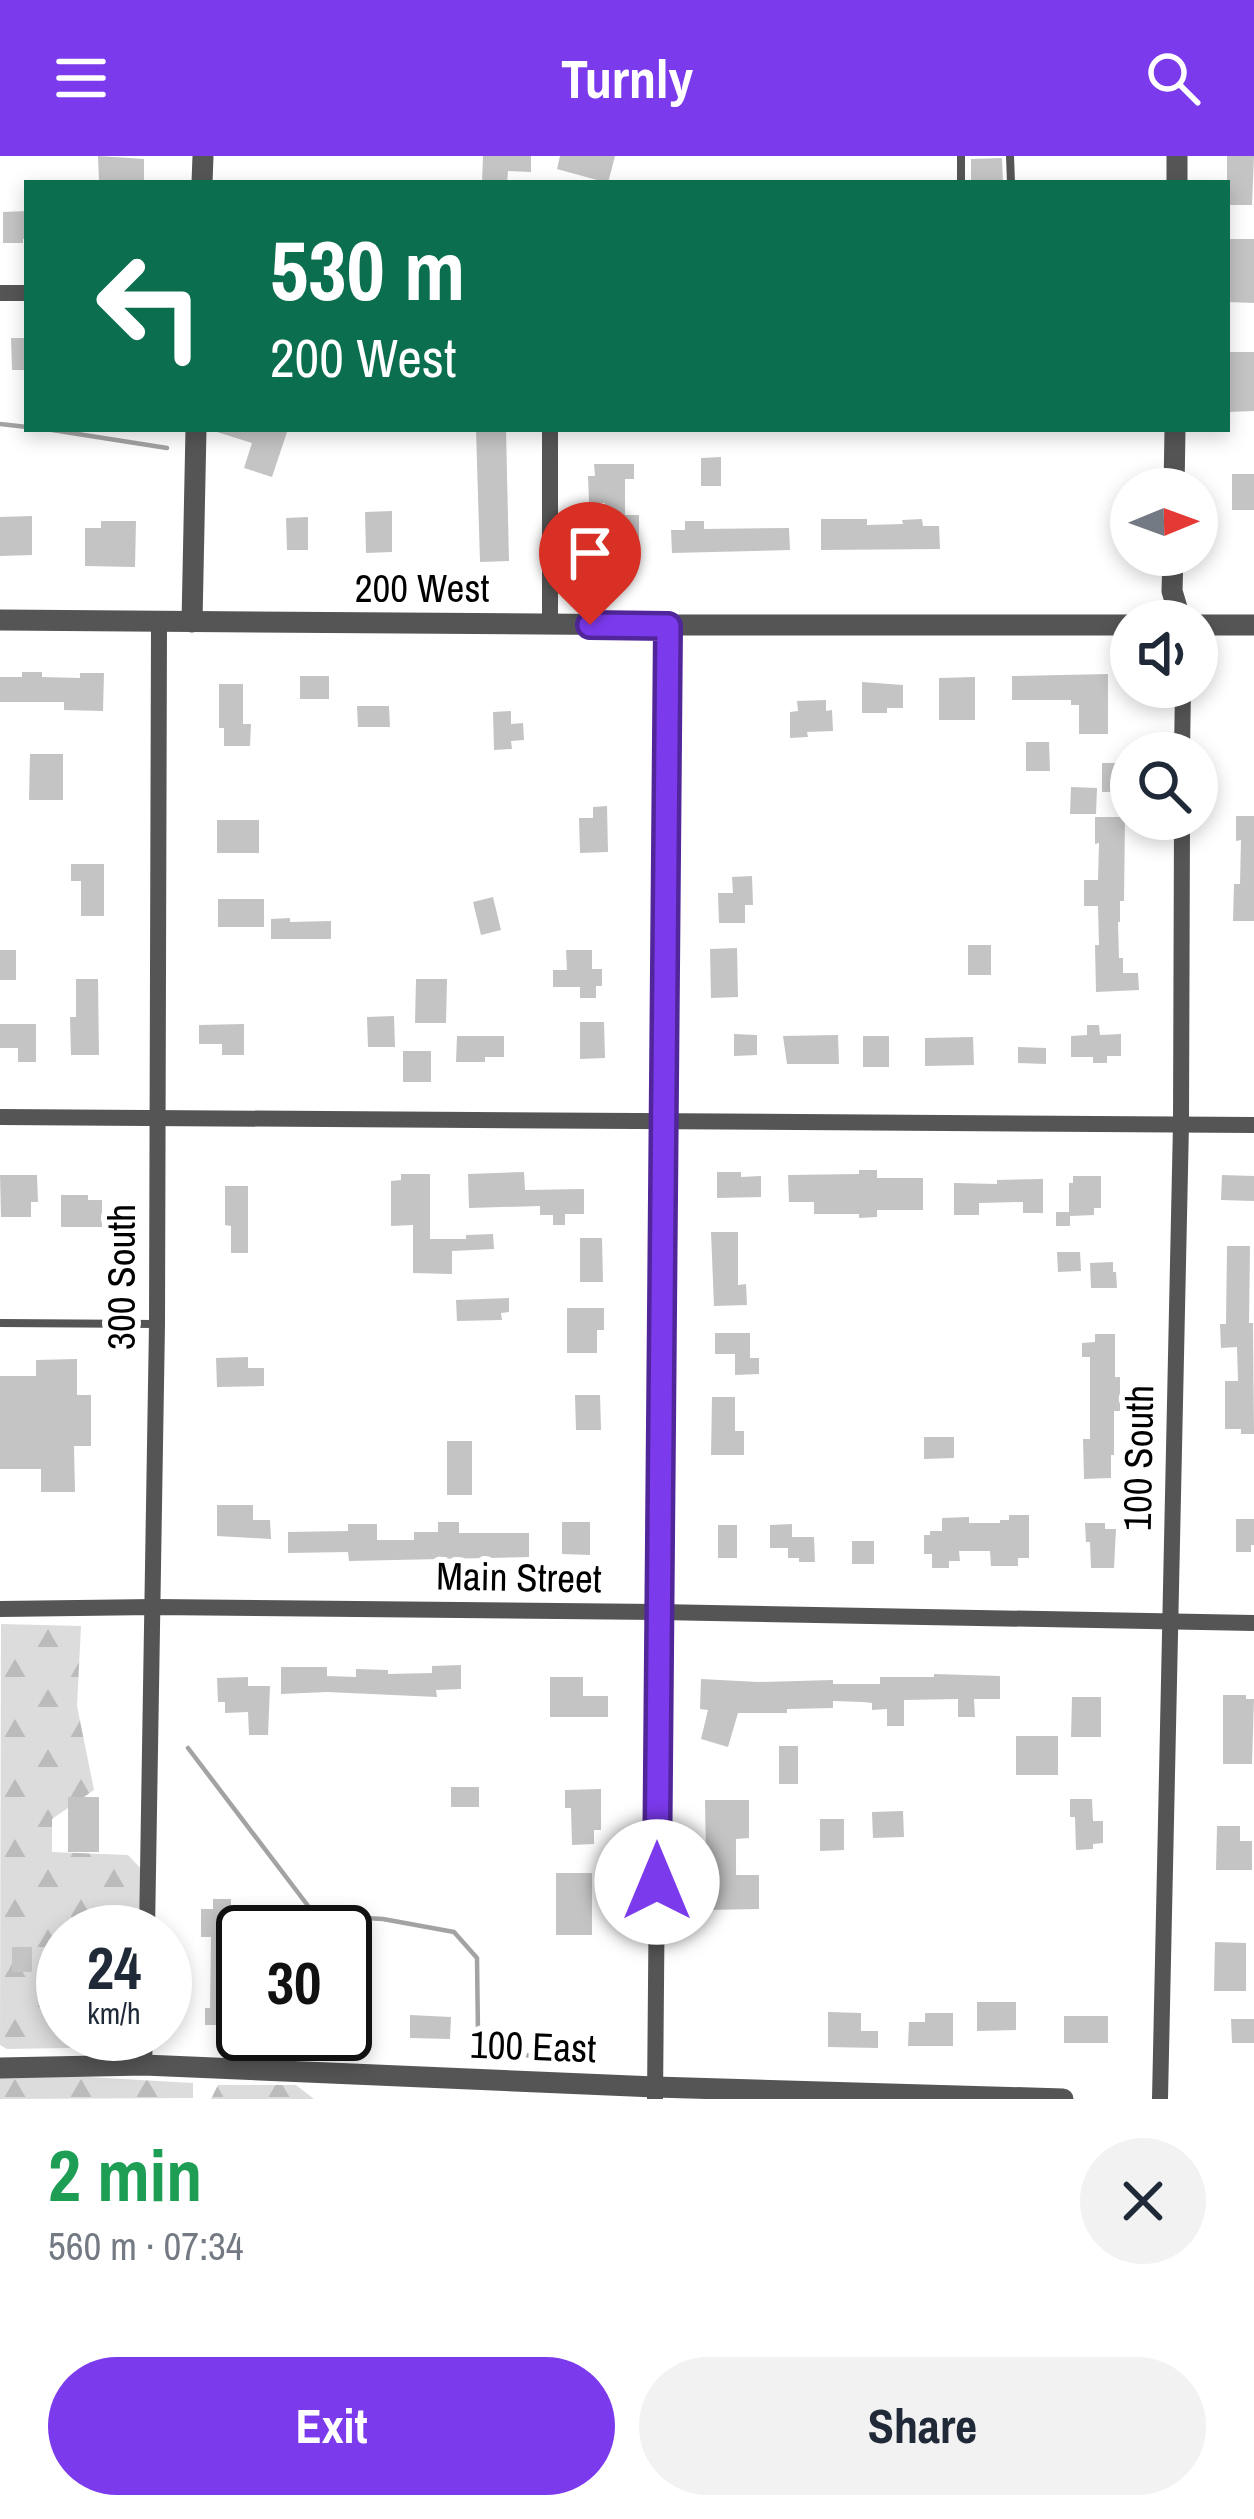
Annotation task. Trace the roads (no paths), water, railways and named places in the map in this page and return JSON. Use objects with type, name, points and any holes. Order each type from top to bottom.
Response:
[{"type":"street","points":[[192,622],[196,432]]},
{"type":"street","points":[[550,432],[550,625]]},
{"type":"street","points":[[1174,468],[1175,432]]},
{"type":"street","name":"200 West","points":[[0,620],[1110,625]]},
{"type":"street","name":"300 South","points":[[148,1905],[158,1324],[159,622]]},
{"type":"street","points":[[1218,625],[1254,625]]},
{"type":"street","points":[[655,2093],[668,626]]},
{"type":"street","name":"100 South","points":[[1160,2099],[1181,1124],[1182,840]]},
{"type":"street","points":[[0,1117],[1254,1125]]},
{"type":"street","name":"Main Street","points":[[0,1609],[658,1612],[1254,1623]]},
{"type":"street","points":[[144,2061],[144,2065]]},
{"type":"street","name":"100 East","points":[[0,2068],[144,2065],[655,2093],[1063,2099]]},
{"type":"lane","points":[[0,1323],[158,1324]]},
{"type":"waterway","points":[[0,424],[24,427]]},
{"type":"waterway","points":[[65,432],[167,448]]},
{"type":"waterway","points":[[188,1748],[315,1915],[383,1919],[454,1932],[477,1958],[478,2035],[498,2053],[596,2061]]}]
